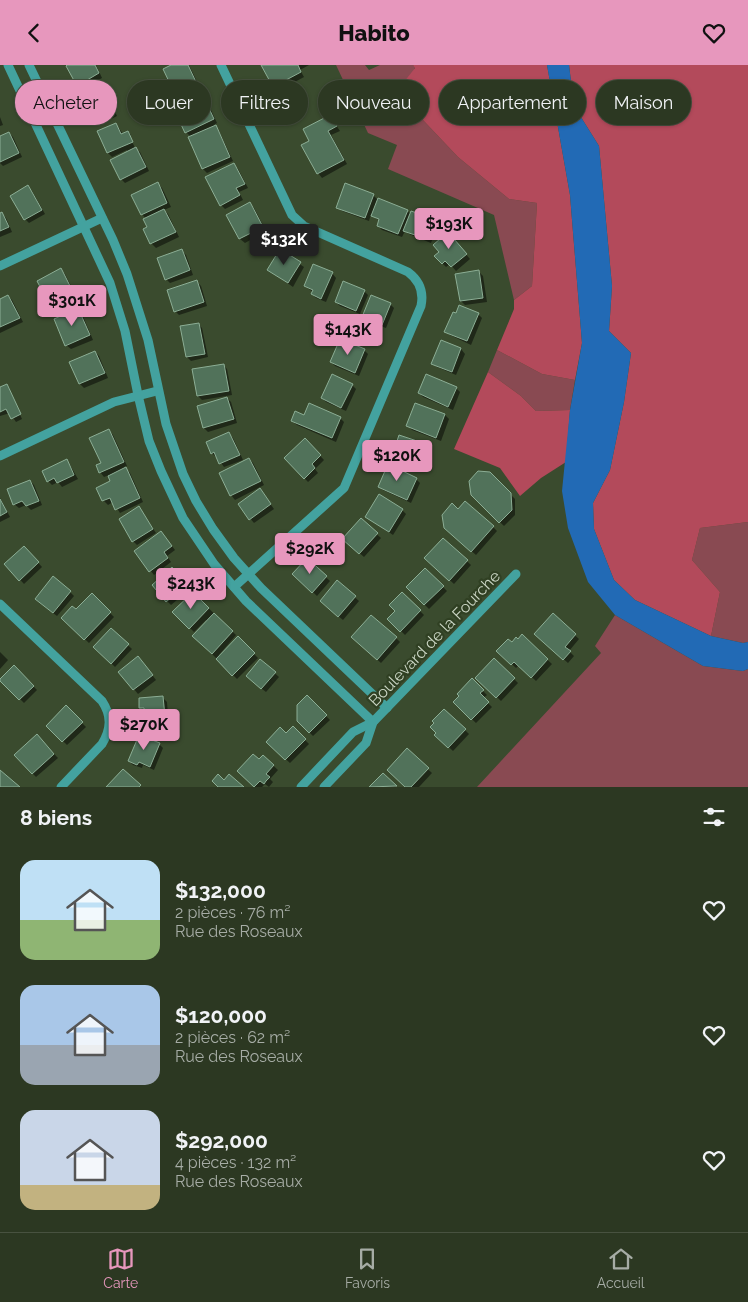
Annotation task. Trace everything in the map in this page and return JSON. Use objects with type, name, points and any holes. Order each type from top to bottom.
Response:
[{"type":"street","points":[[8,65],[110,283],[122,318],[138,395],[152,449],[175,504],[207,554],[246,601],[373,722]]},
{"type":"street","points":[[30,65],[120,256],[139,307],[148,340],[157,391],[177,460],[192,494],[213,529],[261,588],[387,708]]},
{"type":"street","points":[[221,65],[292,215],[297,221],[314,231],[408,272],[419,283],[422,299],[344,488],[234,587]]},
{"type":"street","points":[[0,266],[102,218]]},
{"type":"street","points":[[0,456],[100,408],[138,395],[157,391]]},
{"type":"street","name":"Boulevard de la Fourche","points":[[301,787],[353,733],[373,722],[516,574]]},
{"type":"street","points":[[0,603],[102,701],[110,718],[102,744],[61,787]]},
{"type":"street","name":"Boulevard de la Fourche","points":[[324,787],[366,743],[373,722]]},
{"type":"shaded area","points":[[336,65],[365,65],[369,70],[380,65],[413,65],[415,67],[411,80],[343,80]]},
{"type":"shaded area","points":[[413,65],[547,65],[550,80],[439,80],[439,125],[558,125],[570,195],[582,343],[575,380],[542,374],[497,350],[514,309],[514,300],[532,286],[537,203],[509,199],[458,157],[428,125],[429,80],[406,80],[415,68]]},
{"type":"shaded area","points":[[569,65],[748,65],[748,522],[700,528],[692,560],[720,592],[711,636],[635,600],[614,580],[594,529],[593,503],[610,470],[624,402],[631,353],[609,331],[612,286],[599,146],[586,125],[586,80],[571,80]]},
{"type":"shaded area","points":[[364,125],[428,125],[458,157],[509,199],[537,203],[532,286],[514,300],[494,215],[388,169],[397,145],[368,133]]},
{"type":"shaded area","points":[[497,350],[542,374],[575,380],[570,410],[536,411],[521,396],[488,372]]},
{"type":"shaded area","points":[[488,372],[521,396],[536,411],[570,410],[566,462],[541,478],[520,496],[500,468],[454,449]]},
{"type":"shaded area","points":[[748,522],[748,642],[743,643],[711,636],[720,592],[692,560],[700,528]]},
{"type":"shaded area","points":[[615,615],[703,666],[743,671],[748,669],[748,787],[477,787],[601,653],[595,646]]},
{"type":"water","points":[[547,65],[569,65],[571,80],[550,80]]},
{"type":"water","points":[[558,125],[586,125],[599,146],[612,286],[609,331],[631,353],[624,402],[610,470],[593,503],[594,529],[614,580],[635,600],[711,636],[743,643],[748,642],[748,669],[743,671],[703,666],[615,615],[588,582],[568,528],[562,491],[570,410],[582,343],[570,195]]},
{"type":"building","points":[[95,65],[99,73],[87,80],[74,80],[66,66]]},
{"type":"building","points":[[171,65],[188,65],[195,80],[168,80],[163,69]]},
{"type":"building","points":[[261,65],[298,65],[301,72],[286,80],[269,80]]},
{"type":"building","points":[[318,121],[318,125],[336,125],[328,131],[344,160],[317,174],[301,145],[309,141],[303,129]]},
{"type":"building","points":[[111,125],[117,125],[121,134],[128,131],[133,142],[107,153],[97,131]]},
{"type":"building","points":[[181,125],[202,125],[185,133]]},
{"type":"building","points":[[216,125],[230,157],[202,169],[188,137]]},
{"type":"building","points":[[9,132],[19,153],[0,162],[0,136]]},
{"type":"building","points":[[136,147],[146,167],[120,180],[110,160]]},
{"type":"building","points":[[234,163],[245,184],[236,188],[240,195],[220,206],[205,177]]},
{"type":"building","points":[[158,182],[167,203],[141,215],[131,195]]},
{"type":"building","points":[[345,183],[374,194],[365,218],[336,208]]},
{"type":"building","points":[[28,185],[42,210],[24,220],[10,196]]},
{"type":"building","points":[[378,198],[408,210],[398,234],[377,226],[379,219],[371,216]]},
{"type":"building","points":[[250,202],[263,227],[239,239],[226,215]]},
{"type":"building","points":[[164,209],[176,232],[150,244],[143,229],[147,227],[143,219]]},
{"type":"building","points":[[411,211],[434,219],[427,239],[403,231]]},
{"type":"building","points":[[2,212],[9,227],[0,231],[0,213]]},
{"type":"building","points":[[448,232],[467,254],[451,267],[445,261],[442,264],[434,256],[439,252],[433,245]]},
{"type":"building","points":[[182,249],[190,270],[165,280],[157,258]]},
{"type":"building","points":[[280,249],[301,262],[288,283],[267,270]]},
{"type":"building","points":[[313,264],[333,272],[321,299],[311,294],[313,290],[304,286]]},
{"type":"building","points":[[61,268],[74,294],[50,306],[37,281]]},
{"type":"building","points":[[479,270],[483,298],[460,301],[455,274]]},
{"type":"building","points":[[197,280],[204,302],[174,312],[167,290]]},
{"type":"building","points":[[343,281],[365,290],[356,311],[335,302]]},
{"type":"building","points":[[8,295],[20,318],[0,327],[0,299]]},
{"type":"building","points":[[371,295],[391,303],[382,325],[362,317]]},
{"type":"building","points":[[459,305],[479,313],[467,341],[444,332],[453,312],[456,313]]},
{"type":"building","points":[[78,308],[90,335],[65,346],[54,319]]},
{"type":"building","points":[[199,323],[205,354],[186,357],[180,326]]},
{"type":"building","points":[[340,339],[365,349],[355,373],[330,362]]},
{"type":"building","points":[[441,340],[461,348],[452,372],[431,364]]},
{"type":"building","points":[[95,351],[105,373],[79,384],[69,362]]},
{"type":"building","points":[[224,364],[229,391],[197,396],[192,369]]},
{"type":"building","points":[[332,374],[353,384],[341,408],[321,398]]},
{"type":"building","points":[[426,374],[457,387],[448,407],[418,393]]},
{"type":"building","points":[[7,384],[21,414],[11,419],[6,409],[0,412],[0,387]]},
{"type":"building","points":[[227,397],[234,419],[203,428],[197,406]]},
{"type":"building","points":[[309,403],[341,417],[332,438],[291,421],[295,411],[304,415]]},
{"type":"building","points":[[415,403],[445,414],[436,438],[406,426]]},
{"type":"building","points":[[109,429],[124,462],[99,473],[96,465],[101,463],[89,438]]},
{"type":"building","points":[[229,432],[240,455],[219,464],[214,452],[211,454],[206,442]]},
{"type":"building","points":[[399,435],[423,443],[415,467],[391,459]]},
{"type":"building","points":[[305,438],[321,455],[312,464],[315,468],[304,479],[284,458]]},
{"type":"building","points":[[249,458],[261,481],[230,496],[219,473]]},
{"type":"building","points":[[67,459],[74,475],[57,483],[54,478],[47,482],[42,471]]},
{"type":"building","points":[[388,464],[417,478],[407,500],[378,487]]},
{"type":"building","points":[[126,467],[140,498],[115,510],[110,498],[102,501],[96,488],[110,481],[108,476]]},
{"type":"building","points":[[478,471],[490,472],[511,493],[512,510],[499,523],[471,495],[469,481]]},
{"type":"building","points":[[30,480],[39,501],[26,506],[22,501],[13,505],[7,489]]},
{"type":"building","points":[[260,488],[271,504],[249,520],[238,504]]},
{"type":"building","points":[[379,494],[403,509],[389,532],[365,517]]},
{"type":"building","points":[[0,499],[7,512],[0,516]]},
{"type":"building","points":[[465,501],[494,526],[471,552],[444,528],[442,515],[452,503],[458,509]]},
{"type":"building","points":[[139,506],[153,529],[132,542],[119,519]]},
{"type":"building","points":[[361,518],[378,533],[359,554],[342,539]]},
{"type":"building","points":[[161,531],[172,546],[164,552],[168,558],[149,572],[134,551]]},
{"type":"building","points":[[443,538],[468,560],[449,581],[424,558]]},
{"type":"building","points":[[24,546],[39,562],[19,581],[4,564]]},
{"type":"building","points":[[307,558],[327,576],[312,593],[292,574]]},
{"type":"building","points":[[172,567],[187,584],[166,602],[152,585]]},
{"type":"building","points":[[425,568],[444,586],[424,605],[406,587]]},
{"type":"building","points":[[53,576],[71,591],[53,613],[35,599]]},
{"type":"building","points":[[337,580],[356,596],[338,617],[320,601]]},
{"type":"building","points":[[193,592],[209,608],[189,629],[172,612]]},
{"type":"building","points":[[402,592],[421,610],[400,632],[387,619],[395,611],[389,605]]},
{"type":"building","points":[[92,593],[111,612],[84,640],[61,618],[72,606],[76,609]]},
{"type":"building","points":[[214,613],[233,631],[212,654],[192,636]]},
{"type":"building","points":[[553,613],[576,634],[565,647],[571,651],[563,660],[534,634]]},
{"type":"building","points":[[371,615],[397,637],[377,660],[351,637]]},
{"type":"building","points":[[111,628],[129,644],[111,664],[93,647]]},
{"type":"building","points":[[522,634],[548,659],[531,678],[514,662],[511,665],[496,651],[508,639],[512,642]]},
{"type":"building","points":[[238,636],[255,653],[232,676],[216,659]]},
{"type":"building","points":[[138,656],[153,675],[133,690],[118,672]]},
{"type":"building","points":[[494,658],[515,678],[496,698],[475,678]]},
{"type":"building","points":[[260,659],[276,672],[261,689],[246,676]]},
{"type":"building","points":[[14,665],[34,686],[19,700],[0,681]]},
{"type":"building","points":[[472,678],[484,690],[480,693],[489,702],[471,720],[453,702],[459,696],[457,694]]},
{"type":"building","points":[[307,695],[327,715],[309,733],[297,721],[297,705]]},
{"type":"building","points":[[163,696],[166,727],[146,728],[144,708],[139,708],[139,698]]},
{"type":"building","points":[[66,705],[83,722],[62,742],[46,726]]},
{"type":"building","points":[[444,709],[466,729],[448,748],[434,735],[436,733],[430,727],[434,723],[432,721]]},
{"type":"building","points":[[293,726],[306,739],[285,760],[266,742],[280,727],[286,733]]},
{"type":"building","points":[[37,734],[54,754],[32,774],[14,755]]},
{"type":"building","points":[[139,735],[160,743],[150,767],[139,762],[137,765],[128,761]]},
{"type":"building","points":[[407,748],[429,768],[411,787],[405,787],[387,770]]},
{"type":"building","points":[[253,754],[259,759],[263,755],[274,765],[266,774],[270,777],[264,784],[260,781],[254,787],[237,771]]},
{"type":"building","points":[[123,769],[141,785],[139,787],[106,787]]},
{"type":"building","points":[[0,770],[20,787],[0,787]]},
{"type":"building","points":[[383,773],[397,786],[369,787]]},
{"type":"building","points":[[218,774],[224,780],[229,774],[244,787],[218,787],[212,781]]}]
